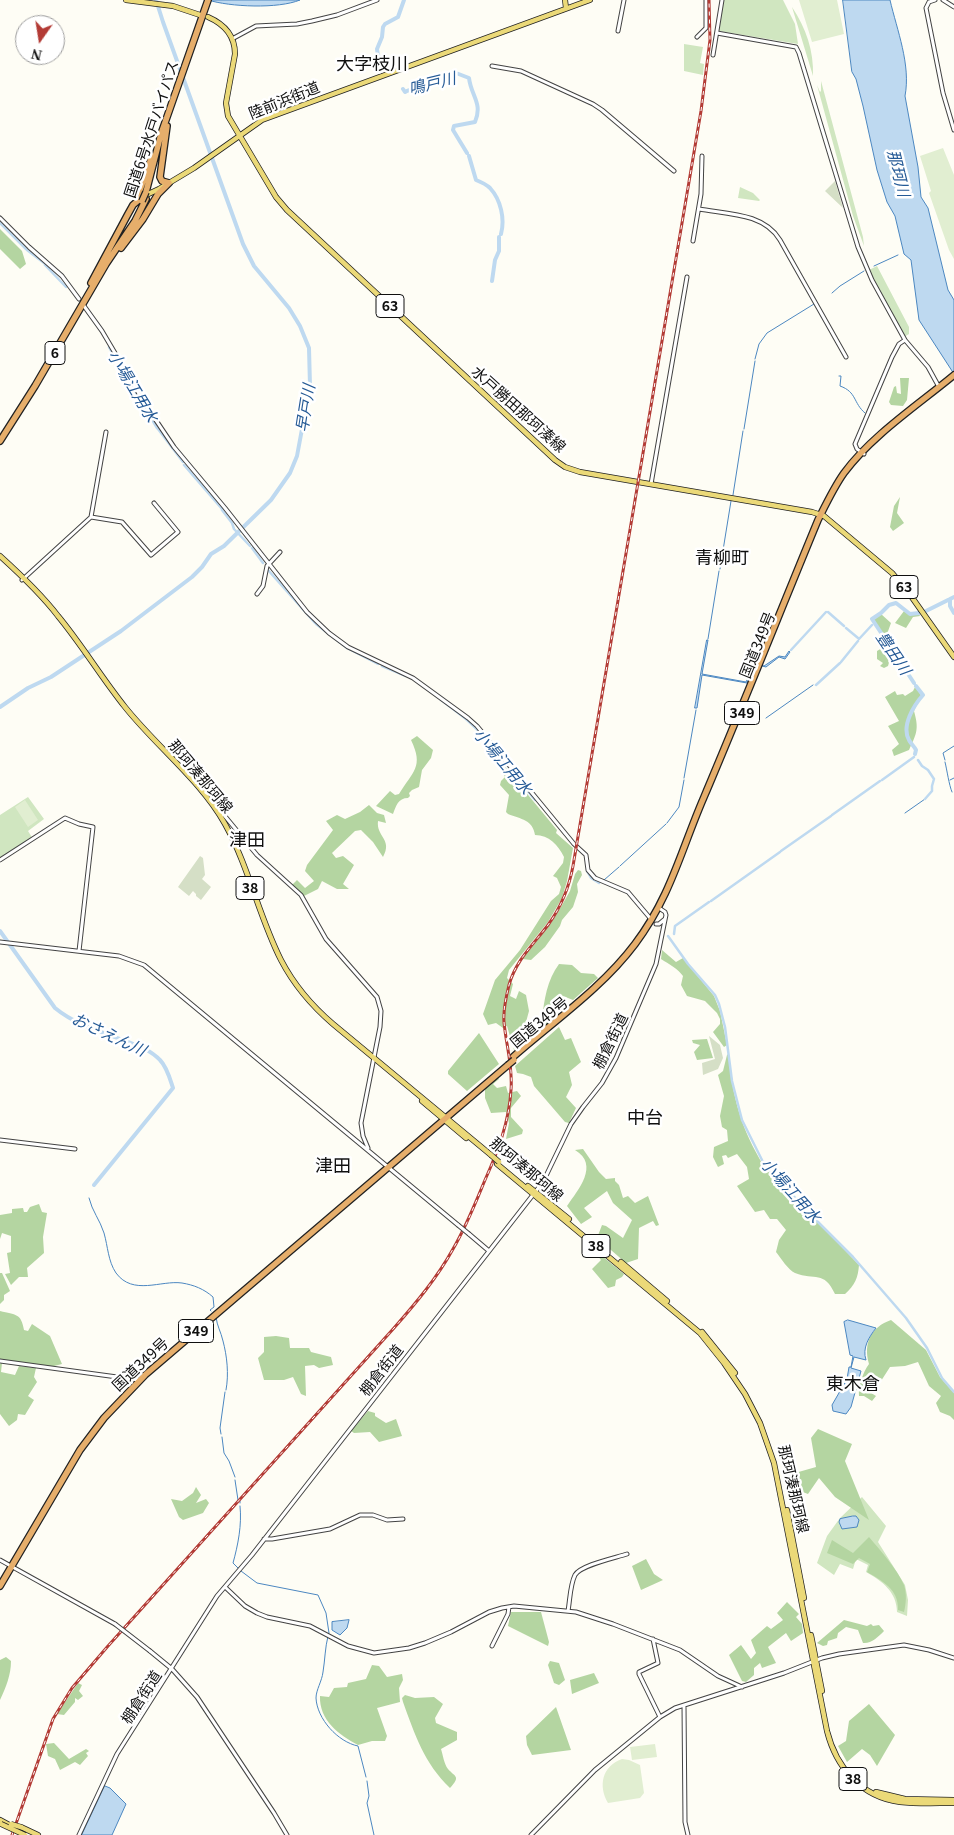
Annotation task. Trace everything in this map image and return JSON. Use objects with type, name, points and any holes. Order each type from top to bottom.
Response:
[{"type":"highway","name":"国道6号水戸バイパス","points":[[92,284],[148,192],[166,124],[210,0]]},
{"type":"highway","points":[[92,284],[140,224],[158,194],[169,183],[162,181],[160,177],[166,124]]},
{"type":"highway","points":[[143,199],[141,188],[166,124]]},
{"type":"highway","name":"6","points":[[0,441],[13,422],[12,419],[92,284]]},
{"type":"highway","name":"国道349号","points":[[0,1586],[86,1436],[110,1406],[137,1380],[511,1061],[610,972],[634,945],[660,909],[677,878],[700,814],[822,515],[843,481],[863,454],[954,375]]},
{"type":"highway","name":"国道349号","points":[[942,386],[954,379]]},
{"type":"highway","name":"国道349号","points":[[0,1580],[10,1566]]},
{"type":"main road","points":[[126,0],[178,7],[205,13],[223,25],[232,39]]},
{"type":"main road","points":[[565,0],[566,8]]},
{"type":"main road","name":"陸前浜街道","points":[[143,199],[207,159],[262,120],[590,0]]},
{"type":"main road","name":"水戸勝田那珂湊線","points":[[232,39],[235,54],[226,106],[230,119],[276,196],[287,210],[555,460],[576,471],[822,515],[892,573],[954,657]]},
{"type":"main road","name":"那珂湊那珂線","points":[[0,558],[52,608],[124,710],[204,799],[223,826],[236,853],[273,949],[294,985],[318,1014],[695,1325],[723,1355],[743,1384],[767,1433],[778,1467],[831,1745],[837,1759],[852,1778],[870,1792],[894,1801],[913,1803],[954,1801]]},
{"type":"main road","name":"那珂湊那珂線","points":[[87,657],[125,708],[202,792],[219,814],[236,846],[278,952],[292,979],[323,1016],[373,1059]]},
{"type":"main road","points":[[1,1822],[34,1834]]},
{"type":"main road","points":[[1,1822],[19,1835]]},
{"type":"main road","points":[[1,1822],[25,1835]]},
{"type":"street","points":[[232,39],[256,26],[297,24],[318,20],[377,0]]},
{"type":"street","points":[[618,31],[624,0]]},
{"type":"street","points":[[697,37],[706,28],[706,0]]},
{"type":"street","points":[[713,55],[722,0]]},
{"type":"street","points":[[935,0],[929,2],[926,8],[943,94],[954,130]]},
{"type":"street","points":[[943,0],[954,7]]},
{"type":"street","points":[[717,33],[796,48],[858,247],[872,280],[906,340],[928,367],[935,383],[942,386]]},
{"type":"street","points":[[492,66],[521,71],[593,104],[674,171]]},
{"type":"street","points":[[693,241],[698,209],[702,156]]},
{"type":"street","points":[[698,209],[756,219],[772,228],[846,356]]},
{"type":"street","points":[[0,218],[28,248],[62,277],[79,299]]},
{"type":"street","points":[[651,484],[687,277]]},
{"type":"street","points":[[84,306],[174,447],[238,524],[293,596],[329,633],[354,651],[413,678],[478,726],[574,844],[586,854],[588,870],[592,875],[598,881],[628,892],[650,918]]},
{"type":"street","points":[[863,454],[855,446],[858,437],[892,357],[900,344],[906,340]]},
{"type":"street","points":[[23,579],[91,517],[106,432]]},
{"type":"street","points":[[91,517],[122,522],[151,556],[178,532],[154,503]]},
{"type":"street","points":[[257,594],[263,586],[265,568],[280,552]]},
{"type":"street","points":[[219,814],[224,815],[257,855],[301,895],[326,939],[377,997],[382,1017],[361,1123],[363,1136],[369,1151]]},
{"type":"street","points":[[0,860],[65,818],[93,827],[79,951]]},
{"type":"street","points":[[656,924],[659,924],[666,918],[666,914],[660,909]]},
{"type":"street","name":"棚倉街道","points":[[79,1835],[117,1754],[207,1611],[535,1193],[548,1173],[574,1119],[602,1083],[616,1058],[656,964],[666,918]]},
{"type":"street","points":[[2,943],[119,956],[144,965],[489,1251]]},
{"type":"street","points":[[0,1140],[75,1149]]},
{"type":"street","points":[[0,1361],[137,1380]]},
{"type":"street","points":[[264,1539],[324,1531],[335,1528],[360,1515],[373,1515],[387,1520],[403,1519]]},
{"type":"street","points":[[568,1611],[574,1578],[577,1572],[627,1554]]},
{"type":"street","points":[[0,1560],[115,1624],[172,1669],[197,1697],[274,1813],[286,1835]]},
{"type":"street","points":[[225,1586],[245,1606],[256,1613],[310,1626],[348,1646],[374,1653],[409,1648],[425,1643],[452,1632],[489,1612],[509,1606],[568,1611],[590,1616],[684,1651],[718,1676],[742,1687]]},
{"type":"street","points":[[492,1646],[508,1614],[509,1606]]},
{"type":"street","points":[[653,1639],[658,1663],[639,1672],[639,1674],[660,1717]]},
{"type":"street","points":[[531,1835],[595,1770],[671,1710],[839,1654],[901,1645],[929,1650],[954,1658]]},
{"type":"street","points":[[684,1705],[685,1822],[688,1835]]},
{"type":"green space","points":[[724,0],[783,0],[795,24],[798,44],[719,31]]},
{"type":"green space","points":[[799,0],[837,0],[844,34],[812,42]]},
{"type":"green space","points":[[792,7],[808,40],[813,76]]},
{"type":"green space","points":[[684,44],[703,47],[700,63],[704,64],[703,75],[684,71]]},
{"type":"green space","points":[[821,81],[864,246],[853,216],[817,85],[820,92]]},
{"type":"green space","points":[[943,148],[954,175],[954,259],[929,193],[931,191],[920,156]]},
{"type":"green space","points":[[835,181],[843,208],[825,191]]},
{"type":"green space","points":[[740,187],[753,193],[760,200],[738,198]]},
{"type":"green space","points":[[0,229],[22,251],[26,264],[20,269],[0,249]]},
{"type":"green space","points":[[877,266],[909,327],[909,334],[904,337],[869,270]]},
{"type":"green space","points":[[900,378],[909,378],[907,400],[903,406],[891,405],[889,402],[894,387],[896,386],[897,393],[901,394]]},
{"type":"green space","points":[[900,497],[897,513],[904,523],[893,531],[890,527],[894,506]]},
{"type":"green space","points":[[904,611],[910,615],[919,614],[920,616],[913,617],[906,628],[895,623]]},
{"type":"green space","points":[[881,614],[891,623],[887,634],[898,649],[904,653],[902,660],[873,620]]},
{"type":"green space","points":[[887,645],[899,662],[893,662],[890,659],[888,666],[884,668],[880,666],[883,663],[877,659],[877,651]]},
{"type":"green space","points":[[915,687],[921,695],[914,711],[917,727],[915,735],[909,750],[894,756],[892,750],[899,744],[888,726],[899,721],[885,697],[895,691],[897,695],[903,694],[905,696],[913,691]]},
{"type":"green space","points":[[417,736],[433,750],[431,758],[422,770],[419,787],[412,790],[408,798],[405,798],[396,805],[393,814],[376,806],[390,791],[395,795],[399,794],[412,774],[417,763],[417,757],[411,740]]},
{"type":"green space","points":[[491,750],[557,830],[556,833],[573,848],[562,898],[548,922],[509,970],[507,978],[513,984],[510,996],[516,999],[519,991],[526,995],[529,1011],[526,1022],[532,1028],[542,1020],[549,983],[559,964],[572,965],[581,973],[594,974],[598,978],[573,1000],[563,996],[557,1016],[514,1050],[507,1026],[503,1028],[496,1023],[488,1025],[483,1014],[495,980],[520,950],[551,901],[559,894],[561,887],[557,878],[553,876],[563,863],[564,857],[559,848],[549,839],[535,835],[529,823],[506,812],[509,795],[500,785],[505,777],[495,758],[490,754]]},
{"type":"green space","points":[[28,797],[44,819],[28,831],[33,839],[0,858],[0,815]]},
{"type":"green space","points":[[25,800],[38,820],[28,827],[15,807]]},
{"type":"green space","points":[[369,805],[377,813],[384,815],[386,823],[378,821],[379,831],[386,846],[383,857],[373,842],[361,830],[355,831],[332,853],[336,858],[343,856],[354,865],[343,884],[349,889],[337,889],[322,881],[318,889],[304,896],[292,885],[297,880],[305,888],[314,881],[305,871],[307,865],[333,830],[326,821],[337,815],[345,819],[360,812]]},
{"type":"green space","points":[[200,856],[203,858],[205,875],[202,879],[211,887],[201,900],[193,891],[189,896],[178,887]]},
{"type":"green space","points":[[578,870],[581,871],[582,875],[577,884],[578,892],[573,907],[562,920],[560,926],[545,947],[531,960],[522,959],[551,923],[570,891]]},
{"type":"green space","points":[[662,950],[676,962],[683,958],[714,996],[720,1011],[727,1045],[724,1047],[713,1032],[720,1024],[717,1013],[705,1001],[687,996],[681,985],[683,976],[661,959]]},
{"type":"green space","points":[[559,1027],[565,1040],[571,1038],[581,1062],[569,1072],[572,1085],[566,1097],[576,1108],[569,1123],[565,1122],[534,1086],[531,1077],[517,1073],[515,1066]]},
{"type":"green space","points":[[479,1033],[499,1064],[467,1091],[448,1074],[448,1071]]},
{"type":"green space","points":[[709,1036],[720,1045],[723,1058],[718,1069],[703,1075],[702,1063],[715,1059]]},
{"type":"green space","points":[[707,1039],[713,1058],[697,1060],[694,1052],[700,1045],[693,1043],[692,1040]]},
{"type":"green space","points":[[728,1054],[732,1085],[739,1113],[749,1139],[764,1166],[859,1265],[855,1281],[845,1294],[835,1294],[823,1279],[795,1273],[785,1264],[776,1252],[779,1240],[786,1230],[777,1219],[770,1219],[764,1210],[755,1212],[737,1186],[749,1179],[747,1167],[737,1154],[728,1158],[726,1155],[722,1156],[724,1164],[718,1167],[713,1157],[714,1147],[728,1141],[727,1130],[722,1127],[720,1116],[724,1096],[718,1075],[723,1071]]},
{"type":"green space","points":[[497,1076],[499,1079],[493,1084],[497,1088],[506,1086],[508,1093],[517,1091],[521,1096],[511,1108],[511,1117],[523,1130],[522,1134],[506,1139],[509,1123],[506,1112],[491,1113],[485,1098],[485,1089]]},
{"type":"green space","points":[[583,1149],[606,1179],[615,1178],[623,1198],[628,1196],[635,1203],[648,1196],[659,1225],[656,1226],[653,1221],[639,1228],[638,1259],[626,1263],[597,1238],[602,1225],[623,1238],[632,1220],[613,1203],[607,1191],[584,1208],[592,1217],[581,1224],[567,1206],[584,1178],[586,1163],[575,1150]]},
{"type":"green space","points":[[39,1204],[42,1212],[47,1213],[43,1237],[44,1253],[27,1268],[28,1277],[19,1277],[11,1285],[5,1274],[10,1273],[7,1253],[11,1252],[11,1236],[2,1233],[0,1239],[0,1215],[12,1213],[12,1209],[23,1208],[24,1212],[27,1212],[30,1207]]},
{"type":"green space","points":[[596,1251],[624,1274],[616,1280],[615,1286],[608,1288],[592,1269],[601,1260]]},
{"type":"green space","points":[[0,1273],[2,1273],[10,1291],[4,1295],[4,1300],[0,1304]]},
{"type":"green space","points":[[0,1311],[17,1316],[21,1320],[24,1330],[28,1331],[32,1324],[50,1336],[62,1364],[50,1367],[0,1360]]},
{"type":"green space","points":[[891,1320],[926,1350],[940,1377],[954,1393],[954,1420],[940,1412],[936,1403],[941,1396],[929,1386],[918,1362],[905,1366],[890,1367],[881,1381],[875,1381],[868,1391],[876,1396],[872,1401],[864,1396],[859,1396],[861,1380],[869,1364],[867,1349],[870,1337],[878,1327]]},
{"type":"green space","points":[[264,1337],[289,1338],[290,1348],[309,1348],[311,1352],[331,1357],[333,1365],[319,1368],[314,1365],[305,1366],[306,1396],[301,1394],[293,1377],[284,1380],[264,1380],[258,1358],[264,1352]]},
{"type":"green space","points":[[2,1363],[1,1372],[15,1375],[19,1366],[36,1368],[34,1377],[37,1382],[28,1396],[34,1400],[25,1415],[18,1414],[17,1420],[9,1426],[0,1414],[0,1364]]},
{"type":"green space","points":[[368,1411],[375,1413],[375,1416],[386,1423],[396,1419],[402,1436],[379,1442],[370,1432],[354,1433],[351,1431]]},
{"type":"green space","points":[[818,1429],[852,1444],[845,1461],[869,1520],[835,1497],[819,1478],[808,1494],[794,1488],[790,1483],[788,1475],[816,1467],[811,1438]]},
{"type":"green space","points":[[196,1487],[201,1495],[196,1503],[206,1499],[209,1503],[203,1513],[183,1520],[179,1517],[171,1499],[182,1501],[193,1493]]},
{"type":"green space","points":[[862,1497],[886,1526],[878,1542],[905,1585],[908,1600],[907,1616],[897,1612],[894,1599],[888,1588],[866,1572],[868,1565],[856,1559],[853,1569],[840,1564],[834,1575],[817,1563],[827,1536],[840,1518]]},
{"type":"green space","points":[[869,1537],[893,1566],[904,1585],[906,1599],[904,1612],[898,1610],[896,1596],[889,1586],[867,1572],[870,1564],[859,1558],[853,1564],[827,1553],[832,1540],[853,1553]]},
{"type":"green space","points":[[646,1559],[654,1574],[663,1580],[641,1590],[632,1566]]},
{"type":"green space","points":[[787,1602],[799,1614],[796,1617],[802,1624],[803,1633],[791,1641],[786,1633],[768,1647],[776,1663],[762,1668],[760,1663],[754,1668],[754,1675],[746,1682],[742,1681],[729,1655],[741,1645],[751,1659],[756,1653],[751,1640],[767,1626],[771,1629],[783,1620],[777,1613]]},
{"type":"green space","points":[[511,1612],[541,1612],[549,1642],[548,1646],[508,1626]]},
{"type":"green space","points":[[844,1620],[867,1626],[871,1624],[873,1626],[879,1625],[884,1631],[872,1641],[863,1643],[858,1630],[846,1627],[838,1633],[837,1638],[828,1641],[827,1645],[823,1646],[817,1643]]},
{"type":"green space","points":[[6,1657],[11,1661],[10,1671],[0,1700],[0,1660]]},
{"type":"green space","points":[[550,1661],[559,1663],[565,1680],[559,1685],[554,1683],[548,1665]]},
{"type":"green space","points":[[372,1665],[379,1666],[387,1677],[402,1674],[403,1680],[399,1688],[400,1702],[377,1708],[387,1736],[385,1741],[372,1741],[358,1745],[332,1726],[323,1712],[320,1696],[329,1697],[334,1688],[347,1687],[348,1683],[366,1679]]},
{"type":"green space","points":[[594,1673],[599,1683],[572,1694],[570,1680]]},
{"type":"green space","points":[[78,1683],[82,1685],[79,1691],[83,1696],[78,1700],[75,1698],[75,1702],[64,1715],[57,1714]]},
{"type":"green space","points":[[405,1695],[415,1698],[434,1697],[443,1704],[435,1718],[436,1723],[457,1732],[457,1740],[441,1749],[447,1767],[456,1777],[450,1788],[433,1769],[421,1748],[403,1702],[402,1698]]},
{"type":"green space","points":[[869,1704],[895,1735],[877,1766],[870,1755],[862,1749],[847,1762],[838,1746],[846,1741],[849,1721]]},
{"type":"green space","points":[[556,1707],[571,1750],[532,1755],[527,1745],[526,1736]]},
{"type":"green space","points":[[54,1743],[69,1759],[86,1749],[89,1751],[86,1753],[88,1756],[80,1765],[75,1762],[60,1770],[55,1759],[48,1756],[46,1744]]},
{"type":"green space","points":[[655,1744],[657,1757],[632,1760],[630,1747]]},
{"type":"green space","points":[[622,1759],[640,1765],[644,1793],[640,1798],[608,1803],[603,1790],[604,1777],[610,1766]]},
{"type":"water","points":[[208,0],[300,0],[279,5],[254,6]]},
{"type":"water","name":"那珂川","points":[[843,0],[890,0],[905,60],[905,96],[918,167],[921,197],[928,208],[948,290],[954,300],[954,374],[919,320],[911,260],[904,254],[895,216],[887,202],[877,170],[856,79],[852,72]]},
{"type":"water","points":[[707,640],[702,674],[746,682],[755,663],[764,666],[779,656],[785,657],[790,652],[785,659],[779,657],[766,667],[755,664],[747,683],[702,675],[697,708],[695,708]]},
{"type":"water","points":[[848,1320],[876,1328],[866,1347],[866,1360],[854,1357],[851,1368],[861,1371],[851,1407],[846,1414],[833,1411],[832,1405],[847,1379],[849,1367],[851,1367],[853,1356],[850,1355],[844,1322]]},
{"type":"water","points":[[856,1516],[859,1520],[857,1527],[842,1529],[839,1522],[840,1519]]},
{"type":"water","points":[[349,1620],[347,1628],[340,1635],[332,1630],[332,1622]]},
{"type":"water","points":[[105,1786],[110,1788],[126,1804],[112,1835],[82,1835]]},
{"type":"waterway","name":"早戸川","points":[[0,707],[28,688],[51,677],[121,631],[192,577],[211,554],[224,546],[271,500],[290,473],[297,456],[310,386],[309,348],[300,326],[289,308],[254,266],[243,244],[156,0]]},
{"type":"waterway","name":"鳴戸川","points":[[388,60],[378,56],[377,49],[382,37],[383,27],[398,17],[404,0]]},
{"type":"waterway","name":"鳴戸川","points":[[403,89],[405,92],[446,78],[453,78],[456,73],[469,78],[478,110],[475,122],[454,126],[453,130],[467,153]]},
{"type":"waterway","name":"鳴戸川","points":[[469,156],[476,180],[490,188],[497,198],[503,222],[501,234]]},
{"type":"waterway","name":"小場江用水","points":[[0,223],[26,249]]},
{"type":"waterway","name":"鳴戸川","points":[[492,281],[495,260],[499,251],[499,237]]},
{"type":"waterway","name":"小場江用水","points":[[27,250],[44,263]]},
{"type":"waterway","points":[[874,266],[898,255]]},
{"type":"waterway","name":"小場江用水","points":[[45,265],[66,287]]},
{"type":"waterway","points":[[832,293],[864,271]]},
{"type":"waterway","points":[[755,359],[759,344],[767,333],[814,304]]},
{"type":"waterway","name":"小場江用水","points":[[109,347],[157,428]]},
{"type":"waterway","points":[[744,429],[755,361]]},
{"type":"waterway","points":[[839,376],[841,376],[840,386],[849,391],[865,413]]},
{"type":"waterway","name":"小場江用水","points":[[158,429],[183,462]]},
{"type":"waterway","points":[[733,495],[743,431]]},
{"type":"waterway","name":"小場江用水","points":[[184,465],[222,509]]},
{"type":"waterway","points":[[720,569],[731,501]]},
{"type":"waterway","name":"小場江用水","points":[[222,510],[232,523],[234,529],[250,546]]},
{"type":"waterway","name":"小場江用水","points":[[252,548],[263,563]]},
{"type":"waterway","name":"小場江用水","points":[[268,570],[315,623]]},
{"type":"waterway","points":[[708,639],[719,571]]},
{"type":"waterway","points":[[924,612],[954,597]]},
{"type":"waterway","points":[[950,599],[950,606],[954,613]]},
{"type":"waterway","points":[[882,612],[889,605],[896,603],[910,614],[919,613]]},
{"type":"waterway","points":[[791,650],[826,612]]},
{"type":"waterway","points":[[828,612],[844,626]]},
{"type":"waterway","name":"豊田川","points":[[881,613],[872,619],[914,683]]},
{"type":"waterway","name":"小場江用水","points":[[316,624],[347,648],[378,664]]},
{"type":"waterway","points":[[859,639],[872,625]]},
{"type":"waterway","points":[[846,628],[858,638]]},
{"type":"waterway","points":[[841,662],[858,641]]},
{"type":"waterway","points":[[816,685],[840,663]]},
{"type":"waterway","name":"小場江用水","points":[[382,666],[406,676]]},
{"type":"waterway","points":[[766,718],[813,685]]},
{"type":"waterway","name":"豊田川","points":[[915,754],[916,750],[909,740],[907,728],[910,716],[923,695],[916,686]]},
{"type":"waterway","name":"小場江用水","points":[[440,699],[482,734]]},
{"type":"waterway","points":[[684,778],[696,710]]},
{"type":"waterway","name":"小場江用水","points":[[485,738],[535,800]]},
{"type":"waterway","points":[[945,760],[943,753],[954,746]]},
{"type":"waterway","points":[[882,780],[914,757]]},
{"type":"waterway","points":[[918,760],[934,779],[932,791],[925,799]]},
{"type":"waterway","points":[[945,762],[952,792]]},
{"type":"waterway","points":[[950,780],[954,778]]},
{"type":"waterway","points":[[667,823],[679,807],[684,780]]},
{"type":"waterway","points":[[832,815],[880,781]]},
{"type":"waterway","points":[[905,813],[925,799]]},
{"type":"waterway","points":[[781,851],[831,816]]},
{"type":"waterway","points":[[620,866],[666,824]]},
{"type":"waterway","points":[[711,901],[780,852]]},
{"type":"waterway","points":[[604,880],[619,867]]},
{"type":"waterway","name":"小場江用水","points":[[587,871],[591,878],[599,883]]},
{"type":"waterway","points":[[674,934],[675,926],[709,902]]},
{"type":"waterway","name":"おさえん川","points":[[0,931],[55,1008],[84,1025],[150,1052],[162,1063],[169,1077],[173,1088],[94,1185]]},
{"type":"waterway","name":"小場江用水","points":[[668,936],[688,964],[715,995],[719,1004],[725,1027],[732,1081],[742,1120],[764,1164],[853,1257],[906,1318],[927,1348],[942,1378],[954,1392]]},
{"type":"waterway","points":[[89,1198],[104,1233],[111,1264],[123,1280],[139,1285],[182,1283],[195,1286],[213,1297],[214,1307],[211,1311]]},
{"type":"waterway","points":[[216,1317],[226,1359],[226,1390]]},
{"type":"waterway","points":[[221,1434],[220,1428],[225,1392]]},
{"type":"waterway","points":[[222,1437],[224,1453],[235,1477]]},
{"type":"waterway","points":[[235,1480],[238,1500]]},
{"type":"waterway","points":[[238,1568],[233,1563],[239,1535],[240,1506]]},
{"type":"waterway","points":[[241,1571],[257,1583],[318,1595],[326,1613],[329,1633]]},
{"type":"waterway","points":[[328,1636],[322,1675],[316,1695],[317,1706],[324,1721],[336,1735],[350,1744],[358,1746],[366,1777]]},
{"type":"waterway","points":[[367,1781],[369,1796],[367,1803],[374,1835]]},
{"type":"railway","points":[[12,1835],[53,1719],[72,1688],[418,1300],[447,1260],[458,1241],[494,1158],[502,1136],[510,1102],[510,1064],[504,1017],[509,985],[520,960],[548,925],[561,904],[567,890],[573,866],[701,111],[710,40],[709,0]]},
{"type":"district","name":"大字枝川","points":[[372,63]]},
{"type":"district","name":"青柳町","points":[[722,557]]},
{"type":"district","name":"津田","points":[[247,839]]},
{"type":"district","name":"中台","points":[[645,1117]]},
{"type":"district","name":"津田","points":[[333,1165]]},
{"type":"district","name":"東木倉","points":[[853,1383]]}]
